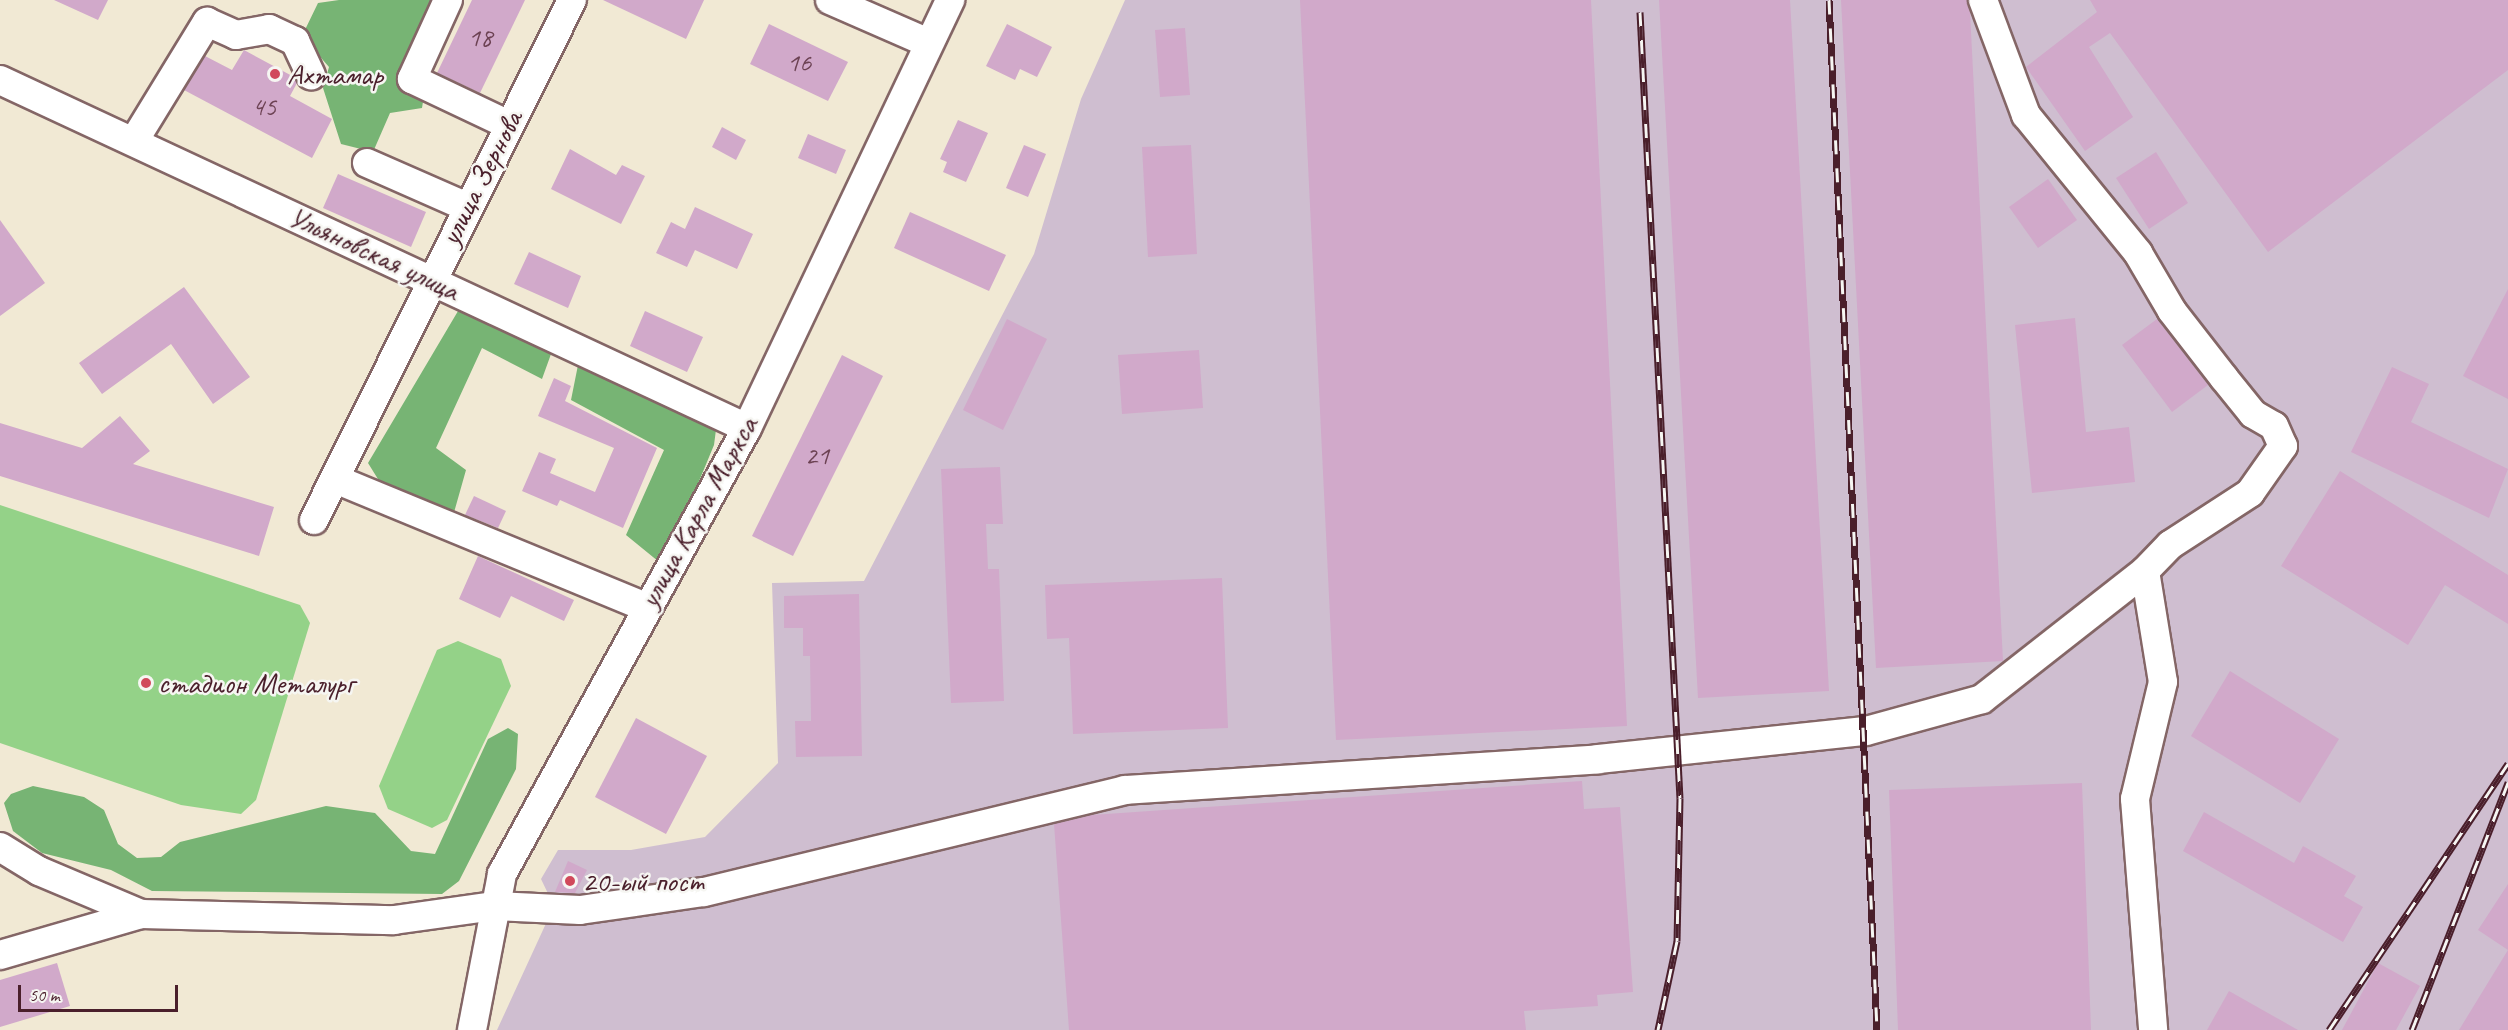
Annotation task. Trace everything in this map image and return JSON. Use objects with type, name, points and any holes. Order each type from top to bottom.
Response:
[{"type":"street","points":[[448,0],[412,79],[509,125]]},
{"type":"street","name":"улица Зернова","points":[[314,520],[430,279],[572,0]]},
{"type":"street","points":[[830,0],[926,42]]},
{"type":"street","name":"улица Карла Маркса","points":[[472,1030],[502,874],[645,607],[747,428],[926,42],[950,0]]},
{"type":"street","points":[[0,955],[141,914],[394,920],[495,906],[580,910],[704,892],[1125,790],[1598,759],[1866,731],[1982,699],[2145,571],[2170,545],[2250,493],[2283,446],[2274,426],[2253,414],[2224,378],[2172,311],[2138,253],[2026,115],[1983,0]]},
{"type":"street","points":[[135,141],[207,22],[236,35],[269,29],[295,41],[311,75]]},
{"type":"street","name":"Ульяновская улица","points":[[0,80],[747,428]]},
{"type":"street","points":[[367,163],[467,207]]},
{"type":"street","points":[[335,479],[645,607]]},
{"type":"street","points":[[2145,571],[2163,682],[2135,799],[2153,1030]]},
{"type":"street","points":[[0,847],[39,871],[141,914]]},
{"type":"shaded area","points":[[1125,0],[2508,0],[2508,1030],[497,1030],[554,906],[541,879],[558,850],[631,850],[705,837],[778,763],[772,583],[864,581],[1034,254],[1081,99]]},
{"type":"green space","points":[[339,0],[439,0],[422,108],[390,113],[373,152],[341,144],[323,88],[329,67],[302,36],[318,3]]},
{"type":"green space","points":[[461,306],[555,343],[542,379],[482,348],[436,448],[466,470],[453,516],[386,492],[368,463]]},
{"type":"green space","points":[[579,360],[717,422],[714,445],[664,566],[626,535],[664,450],[571,400]]},
{"type":"green space","name":"стадион Металург","points":[[0,505],[300,605],[310,623],[256,800],[241,814],[181,805],[0,743]]},
{"type":"green space","points":[[458,641],[501,659],[511,686],[447,820],[432,828],[388,809],[379,786],[437,650]]},
{"type":"green space","points":[[508,728],[518,734],[516,769],[459,881],[442,894],[152,891],[111,870],[42,853],[13,831],[4,803],[11,794],[33,786],[84,797],[104,810],[118,844],[137,858],[161,857],[180,842],[326,806],[375,813],[411,851],[435,854],[488,739]]},
{"type":"building","points":[[54,0],[108,0],[98,20]]},
{"type":"building","points":[[472,0],[525,0],[480,93],[437,73]]},
{"type":"building","points":[[603,0],[704,0],[686,39]]},
{"type":"building","points":[[1300,0],[1591,0],[1627,726],[1336,740]]},
{"type":"building","points":[[1659,0],[1790,0],[1829,691],[1698,698]]},
{"type":"building","points":[[1841,0],[1967,0],[1970,12],[2003,661],[1876,668]]},
{"type":"building","points":[[2090,0],[2508,0],[2508,70],[2268,252],[2110,33],[2089,47],[2133,117],[2085,151],[2026,67],[2097,12]]},
{"type":"building","points":[[769,24],[848,62],[828,101],[750,64]]},
{"type":"building","points":[[1007,24],[1052,47],[1037,77],[1020,69],[1015,80],[986,66]]},
{"type":"building","points":[[1185,28],[1190,95],[1160,97],[1155,30]]},
{"type":"building","points":[[244,50],[294,77],[297,83],[290,96],[332,119],[312,158],[184,90],[205,56],[232,70]]},
{"type":"building","points":[[958,120],[988,133],[966,182],[943,172],[947,162],[940,159]]},
{"type":"building","points":[[722,127],[746,140],[736,160],[712,147]]},
{"type":"building","points":[[808,134],[846,150],[836,174],[798,158]]},
{"type":"building","points":[[1024,145],[1046,154],[1028,197],[1006,188]]},
{"type":"building","points":[[1191,145],[1197,254],[1148,257],[1142,147]]},
{"type":"building","points":[[570,149],[616,175],[622,165],[645,176],[621,224],[551,189]]},
{"type":"building","points":[[2156,152],[2188,203],[2149,229],[2116,178]]},
{"type":"building","points":[[338,174],[426,212],[411,247],[323,208]]},
{"type":"building","points":[[2048,179],[2077,220],[2038,248],[2009,207]]},
{"type":"building","points":[[695,207],[753,234],[737,269],[695,250],[687,267],[656,253],[671,222],[685,229]]},
{"type":"building","points":[[910,212],[1006,255],[989,291],[894,248]]},
{"type":"building","points":[[0,220],[45,283],[0,316]]},
{"type":"building","points":[[529,252],[581,276],[568,308],[514,284]]},
{"type":"building","points":[[184,287],[250,377],[213,404],[171,344],[102,394],[79,363]]},
{"type":"building","points":[[2508,289],[2508,399],[2463,376]]},
{"type":"building","points":[[645,311],[703,337],[687,372],[630,346]]},
{"type":"building","points":[[2075,318],[2086,432],[2129,427],[2135,482],[2032,493],[2015,325]]},
{"type":"building","points":[[1007,319],[1047,339],[1003,430],[963,410]]},
{"type":"building","points":[[2157,319],[2208,385],[2172,412],[2122,345]]},
{"type":"building","points":[[1199,350],[1203,408],[1122,414],[1118,355]]},
{"type":"building","points":[[842,355],[883,376],[793,556],[752,536]]},
{"type":"building","points":[[2392,367],[2429,384],[2411,422],[2508,469],[2489,518],[2351,452]]},
{"type":"building","points":[[554,378],[571,386],[565,401],[657,448],[623,528],[560,500],[557,506],[522,491],[539,452],[556,459],[550,473],[595,492],[614,448],[538,416]]},
{"type":"building","points":[[120,416],[150,451],[133,464],[274,507],[259,556],[0,476],[0,423],[82,448]]},
{"type":"building","points":[[1000,467],[1003,524],[986,524],[988,569],[999,569],[1004,701],[951,703],[941,469]]},
{"type":"building","points":[[2340,471],[2508,575],[2508,624],[2445,585],[2408,645],[2281,566]]},
{"type":"building","points":[[474,496],[506,511],[498,528],[465,515]]},
{"type":"building","points":[[478,556],[574,600],[564,621],[511,596],[500,618],[459,599]]},
{"type":"building","points":[[1222,578],[1228,728],[1073,734],[1069,638],[1047,639],[1045,585]]},
{"type":"building","points":[[859,594],[862,756],[796,757],[795,721],[811,721],[810,656],[803,656],[803,628],[784,628],[784,596]]},
{"type":"building","points":[[2230,671],[2339,739],[2300,803],[2191,736]]},
{"type":"building","points":[[636,718],[707,756],[666,834],[595,797]]},
{"type":"building","points":[[1582,781],[1584,809],[1620,807],[1633,992],[1597,995],[1598,1006],[1524,1011],[1526,1030],[1069,1030],[1054,824],[1092,815]]},
{"type":"building","points":[[2082,783],[2091,1030],[1898,1030],[1889,790]]},
{"type":"building","points":[[2204,812],[2294,863],[2303,846],[2356,876],[2344,896],[2363,907],[2343,942],[2183,851]]},
{"type":"building","name":"20-ый пост","points":[[568,861],[587,870],[575,893],[555,892]]},
{"type":"building","points":[[2508,884],[2508,950],[2478,930]]},
{"type":"building","points":[[2508,950],[2508,1030],[2459,1030]]},
{"type":"building","points":[[57,963],[70,1006],[0,1027],[0,980]]},
{"type":"building","points":[[2378,963],[2420,986],[2396,1030],[2342,1030]]},
{"type":"building","points":[[2229,991],[2298,1030],[2207,1030]]},
{"type":"railway","points":[[1829,0],[1877,1030]]},
{"type":"railway","points":[[1640,12],[1680,798],[1677,941],[1658,1030]]},
{"type":"railway","points":[[2329,1030],[2508,764]]},
{"type":"railway","points":[[2412,1030],[2508,782]]},
{"type":"place","name":"Ахтамар","points":[[275,74]]},
{"type":"place","name":"стадион Металург","points":[[146,683]]},
{"type":"place","name":"20-ый пост","points":[[570,881]]}]
